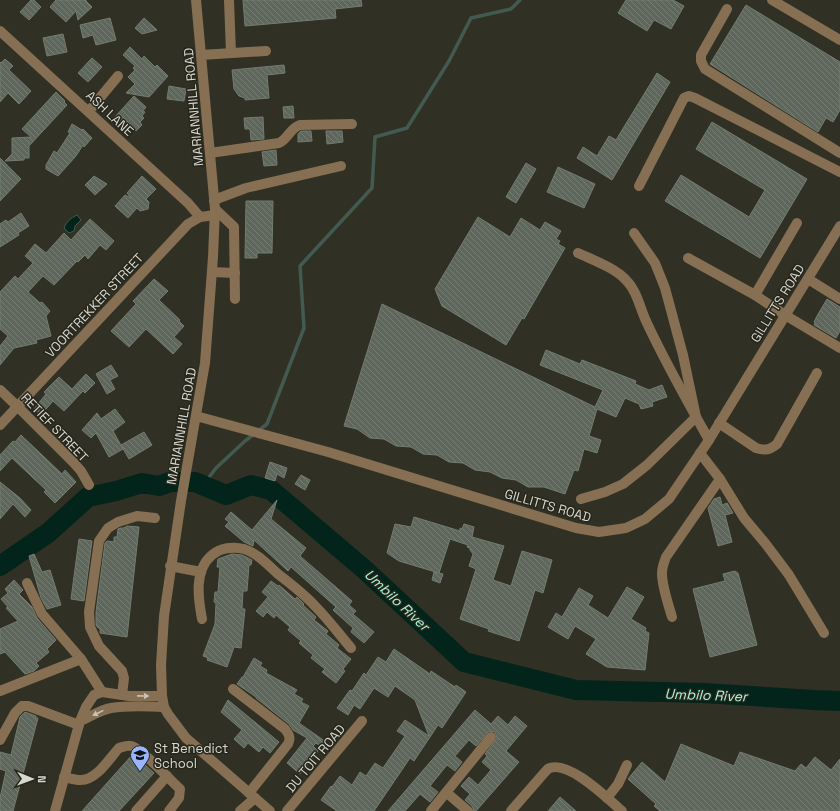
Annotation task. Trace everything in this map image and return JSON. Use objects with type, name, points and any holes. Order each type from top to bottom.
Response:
[{"type":"street","name":"MARIANNHILL ROAD","points":[[196,0],[214,208],[212,272],[205,363],[170,566],[163,623],[161,665],[162,696],[164,707],[186,738],[253,792],[266,810]]},
{"type":"street","points":[[229,0],[231,53]]},
{"type":"street","points":[[772,0],[840,40]]},
{"type":"street","points":[[727,8],[701,55],[701,61],[705,69],[840,153]]},
{"type":"street","name":"ASH LANE","points":[[0,31],[89,111],[200,217]]},
{"type":"street","points":[[201,55],[266,51]]},
{"type":"street","points":[[89,111],[118,76]]},
{"type":"street","points":[[639,186],[684,98],[689,96],[840,172]]},
{"type":"street","points":[[210,153],[279,143],[285,139],[293,129],[300,125],[352,124]]},
{"type":"street","name":"VOORTREKKER STREET","points":[[0,425],[188,224],[246,188],[341,166]]},
{"type":"street","points":[[214,208],[234,227],[235,299]]},
{"type":"street","points":[[755,295],[797,224]]},
{"type":"street","name":"GILLITTS ROAD","points":[[196,416],[328,452],[576,528],[599,532],[626,528],[645,519],[669,498],[709,440],[784,315],[840,226]]},
{"type":"street","points":[[634,233],[655,263],[665,288],[683,355],[696,417]]},
{"type":"street","points":[[578,253],[616,272],[626,280],[636,295],[649,327],[709,440]]},
{"type":"street","points":[[688,258],[755,295],[784,315],[840,348]]},
{"type":"street","points":[[212,272],[235,273]]},
{"type":"street","points":[[808,279],[838,294]]},
{"type":"street","points":[[719,424],[756,448],[762,450],[772,448],[777,444],[817,373]]},
{"type":"street","name":"RETIEF STREET","points":[[0,390],[74,463],[81,471],[89,485]]},
{"type":"street","points":[[581,499],[605,492],[623,484],[647,465],[696,417]]},
{"type":"street","points":[[700,452],[720,479],[744,518],[789,575],[824,633]]},
{"type":"street","points":[[672,617],[662,573],[664,561],[720,479]]},
{"type":"street","points":[[122,694],[124,678],[122,671],[100,646],[90,627],[89,612],[98,541],[108,528],[118,522],[137,516],[155,518]]},
{"type":"street","points":[[202,619],[198,596],[201,572],[208,558],[216,552],[224,549],[244,549],[254,554],[316,606],[351,648]]},
{"type":"street","points":[[170,566],[201,572]]},
{"type":"street","points":[[27,583],[42,614],[81,659],[102,692]]},
{"type":"street","points":[[0,691],[81,659]]},
{"type":"street","points":[[233,689],[285,728],[290,736],[288,744],[240,811]]},
{"type":"street","points":[[55,811],[79,723],[90,700],[96,693],[102,692],[129,696],[162,696]]},
{"type":"street","points":[[0,740],[16,713],[22,706],[28,706],[79,723],[103,710],[111,708],[137,706],[164,707]]},
{"type":"street","name":"DU TOIT ROAD","points":[[287,811],[362,721]]},
{"type":"street","points":[[431,811],[492,737]]},
{"type":"street","points":[[64,777],[81,780],[89,778],[97,773],[119,748],[127,746],[135,748],[180,789],[180,798],[176,809]]},
{"type":"street","points":[[607,798],[618,784],[627,765]]},
{"type":"street","points":[[511,811],[545,772],[550,768],[559,767],[570,770],[583,779],[607,798],[617,810]]},
{"type":"street","points":[[136,811],[167,776]]},
{"type":"street","points":[[447,793],[468,811]]},
{"type":"shaded area","points":[[77,215],[81,220],[75,226],[74,231],[69,233],[64,228],[69,220]]},
{"type":"building","points":[[31,0],[34,0],[41,7],[29,20],[20,12]]},
{"type":"building","points":[[56,0],[86,0],[92,7],[78,20],[76,11],[66,22],[50,7]]},
{"type":"building","points":[[243,0],[361,0],[362,6],[335,9],[336,18],[245,26]]},
{"type":"building","points":[[626,0],[673,0],[684,6],[671,29],[654,20],[647,31],[618,13]]},
{"type":"building","points":[[746,5],[840,62],[840,110],[833,122],[826,118],[818,132],[710,64]]},
{"type":"building","points":[[110,18],[116,40],[96,45],[93,35],[83,38],[80,25]]},
{"type":"building","points":[[144,18],[157,30],[142,34],[135,28]]},
{"type":"building","points":[[63,34],[67,52],[47,56],[43,38]]},
{"type":"building","points":[[130,47],[142,59],[144,56],[155,67],[157,65],[168,76],[149,97],[126,93],[135,84],[128,77],[135,70],[133,68],[135,66],[123,55]]},
{"type":"building","points":[[92,58],[102,67],[88,82],[78,73]]},
{"type":"building","points":[[5,59],[13,66],[9,70],[31,91],[19,104],[8,93],[0,102],[0,62],[1,63]]},
{"type":"building","points":[[284,65],[285,73],[267,75],[269,98],[245,100],[245,98],[239,96],[234,89],[232,70]]},
{"type":"building","points":[[657,73],[670,82],[612,180],[577,158],[583,147],[597,156],[609,136],[616,140]]},
{"type":"building","points":[[169,86],[186,89],[184,101],[167,99]]},
{"type":"building","points":[[56,92],[67,105],[29,146],[29,158],[24,158],[24,160],[5,161],[12,154],[12,138],[31,137],[22,129]]},
{"type":"building","points":[[134,96],[146,107],[142,116],[144,118],[140,122],[142,125],[136,131],[128,123],[124,127],[114,118]]},
{"type":"building","points":[[293,106],[294,118],[284,118],[283,107]]},
{"type":"building","points":[[263,117],[264,139],[251,140],[250,129],[245,129],[244,118]]},
{"type":"building","points":[[712,122],[807,179],[760,258],[665,201],[681,175],[749,217],[765,190],[696,149]]},
{"type":"building","points":[[72,124],[82,130],[83,129],[92,138],[84,147],[83,145],[76,156],[58,176],[46,169],[46,165],[54,151],[57,153],[70,133],[68,132]]},
{"type":"building","points":[[301,131],[311,131],[312,141],[298,142],[298,134]]},
{"type":"building","points":[[326,131],[342,131],[343,142],[327,144]]},
{"type":"building","points":[[276,150],[277,165],[264,166],[262,152]]},
{"type":"building","points":[[0,158],[21,179],[0,201]]},
{"type":"building","points":[[526,163],[536,169],[516,203],[506,197]]},
{"type":"building","points":[[558,167],[595,184],[584,208],[547,192]]},
{"type":"building","points":[[94,176],[107,184],[95,195],[85,185]]},
{"type":"building","points":[[142,176],[156,189],[146,199],[149,202],[148,209],[140,211],[137,208],[128,218],[115,206],[125,195],[131,198],[127,193]]},
{"type":"building","points":[[246,201],[273,201],[272,253],[257,253],[257,258],[245,258]]},
{"type":"building","points":[[21,213],[29,226],[18,233],[19,235],[0,247],[0,224],[6,220],[8,222]]},
{"type":"building","points":[[478,217],[510,237],[521,218],[540,230],[545,222],[561,231],[556,239],[560,241],[558,244],[565,248],[524,319],[522,318],[506,345],[442,306],[435,289]]},
{"type":"building","points":[[90,219],[114,241],[106,250],[100,245],[88,259],[85,255],[78,262],[77,261],[54,285],[43,276],[28,292],[40,303],[42,302],[50,311],[46,316],[51,336],[36,340],[37,343],[14,348],[0,365],[0,346],[8,336],[0,329],[0,292],[15,276],[18,279],[33,263],[25,256],[35,244],[46,253],[64,233],[71,240]]},
{"type":"building","points":[[154,279],[168,291],[159,300],[180,320],[179,321],[184,326],[174,337],[182,344],[173,354],[146,329],[129,347],[111,331],[136,304],[133,301]]},
{"type":"building","points":[[827,299],[840,307],[840,331],[836,338],[814,325],[817,316]]},
{"type":"building","points":[[382,304],[595,407],[603,390],[540,365],[546,350],[580,364],[582,360],[636,381],[635,384],[649,390],[662,385],[667,397],[652,402],[653,406],[641,409],[639,404],[625,398],[616,417],[597,409],[589,436],[601,440],[597,453],[584,449],[578,471],[574,470],[565,494],[544,487],[528,487],[516,480],[502,478],[490,472],[475,470],[463,463],[449,462],[437,455],[423,454],[411,447],[396,446],[384,439],[370,438],[357,429],[344,426]]},
{"type":"building","points":[[111,365],[118,376],[110,380],[115,389],[107,394],[96,374]]},
{"type":"building","points":[[86,374],[95,383],[85,393],[83,391],[64,411],[53,401],[41,415],[34,409],[46,394],[44,392],[59,377],[72,389]]},
{"type":"building","points":[[115,409],[125,422],[113,431],[123,449],[109,457],[96,433],[91,438],[82,430],[97,413],[101,419]]},
{"type":"building","points":[[144,432],[152,445],[129,459],[121,445]]},
{"type":"building","points":[[21,435],[62,474],[65,470],[76,482],[55,503],[44,492],[46,490],[12,458],[0,471],[0,455]]},
{"type":"building","points":[[270,462],[287,468],[284,478],[277,474],[275,481],[265,478]]},
{"type":"building","points":[[301,475],[310,480],[305,490],[295,484]]},
{"type":"building","points":[[0,482],[20,498],[31,510],[25,517],[13,504],[0,519]]},
{"type":"building","points":[[720,497],[722,505],[727,503],[733,513],[725,515],[732,542],[718,546],[708,508],[714,499]]},
{"type":"building","points":[[277,500],[271,519],[306,548],[300,556],[352,601],[349,605],[356,611],[353,614],[374,632],[364,643],[351,632],[353,628],[333,610],[336,607],[291,567],[288,571],[254,540],[253,546],[244,542],[225,526],[229,522],[225,519],[231,512],[252,530]]},
{"type":"building","points":[[414,517],[460,531],[460,528],[462,529],[464,524],[474,527],[472,537],[504,546],[493,580],[511,586],[522,551],[552,560],[543,593],[535,590],[519,641],[488,631],[489,629],[460,619],[476,569],[469,566],[473,554],[470,548],[467,547],[468,545],[450,539],[439,573],[399,561],[387,553],[395,524],[411,527]]},
{"type":"building","points":[[127,526],[139,527],[127,637],[100,633],[100,628],[96,625],[96,612],[105,543],[107,541],[114,542],[114,537],[117,537],[118,529]]},
{"type":"building","points":[[79,539],[92,541],[84,601],[71,599]]},
{"type":"building","points":[[34,554],[42,572],[50,570],[61,605],[47,609],[41,598],[29,556]]},
{"type":"building","points":[[232,554],[242,555],[252,560],[251,565],[249,565],[247,591],[243,591],[242,609],[245,609],[241,648],[234,647],[227,667],[207,660],[208,658],[203,656],[215,624],[216,603],[214,602],[215,592],[218,592],[220,567],[217,567],[218,559]]},
{"type":"building","points":[[735,571],[738,573],[757,645],[710,657],[693,589],[725,581],[723,574]]},
{"type":"building","points":[[434,572],[443,574],[440,583],[432,580]]},
{"type":"building","points":[[14,580],[23,590],[19,594],[32,607],[37,618],[56,640],[47,649],[49,652],[36,663],[39,666],[34,671],[25,674],[5,652],[0,654],[0,629],[18,621],[6,608],[8,607],[1,599],[8,593],[5,589]]},
{"type":"building","points":[[271,581],[278,586],[279,585],[295,599],[297,597],[316,617],[314,620],[328,631],[326,634],[339,645],[337,648],[351,659],[343,669],[345,671],[336,683],[322,672],[325,669],[311,658],[313,655],[299,643],[301,641],[288,630],[290,627],[276,615],[274,618],[267,612],[263,617],[256,611],[268,597],[262,592]]},
{"type":"building","points":[[627,587],[644,597],[631,619],[646,628],[645,631],[649,633],[645,670],[607,667],[586,654],[596,639],[575,626],[568,639],[548,627],[556,613],[562,617],[579,588],[593,596],[588,605],[608,618]]},
{"type":"building","points":[[394,649],[430,674],[431,671],[455,687],[456,685],[466,692],[442,728],[438,725],[414,761],[410,758],[374,811],[337,811],[321,800],[331,786],[332,787],[340,776],[352,785],[360,772],[366,776],[375,763],[383,768],[405,736],[397,731],[405,720],[429,736],[415,700],[395,686],[388,697],[374,688],[360,709],[354,705],[348,715],[337,708],[350,690],[352,691],[364,673],[366,675],[378,657],[386,662]]},
{"type":"building","points":[[254,658],[262,663],[260,666],[267,670],[266,673],[297,690],[294,694],[303,699],[301,702],[309,706],[299,723],[326,742],[323,748],[316,743],[313,746],[318,751],[300,774],[287,763],[307,738],[293,730],[289,724],[256,697],[237,684]]},
{"type":"building","points":[[228,700],[279,742],[270,753],[263,747],[259,752],[248,743],[244,748],[234,739],[242,730],[221,712]]},
{"type":"building","points":[[475,710],[491,724],[498,716],[508,725],[515,716],[527,726],[506,751],[519,762],[476,811],[474,811],[472,806],[465,800],[470,794],[461,786],[469,777],[478,785],[491,770],[482,762],[487,756],[485,754],[497,738],[495,732],[489,731],[476,746],[469,740],[455,756],[462,762],[455,771],[447,765],[430,786],[438,792],[430,802],[420,794],[405,811],[388,811]]},
{"type":"building","points":[[25,712],[38,718],[13,811],[0,811],[0,798],[6,771],[0,769],[0,752],[11,755],[20,717]]},
{"type":"building","points":[[681,744],[734,766],[740,752],[795,771],[801,764],[806,768],[815,757],[831,770],[840,759],[840,811],[660,811],[654,806],[656,804],[628,779],[642,762],[665,782]]},
{"type":"building","points":[[133,754],[154,773],[119,811],[82,811]]},
{"type":"building","points":[[560,797],[576,811],[548,811]]},
{"type":"waterway","points":[[195,482],[207,480],[216,468],[245,441],[267,424],[304,328],[300,266],[372,188],[375,137],[407,128],[449,61],[471,18],[511,9],[520,0]]},
{"type":"waterway","name":"Umbilo River","points":[[0,566],[48,533],[88,497],[116,491],[142,483],[159,486],[170,482],[195,482],[226,495],[251,485],[271,490],[364,569],[464,662],[576,690],[703,693],[840,701]]},
{"type":"place","name":"St Benedict School","points":[[140,772]]}]
